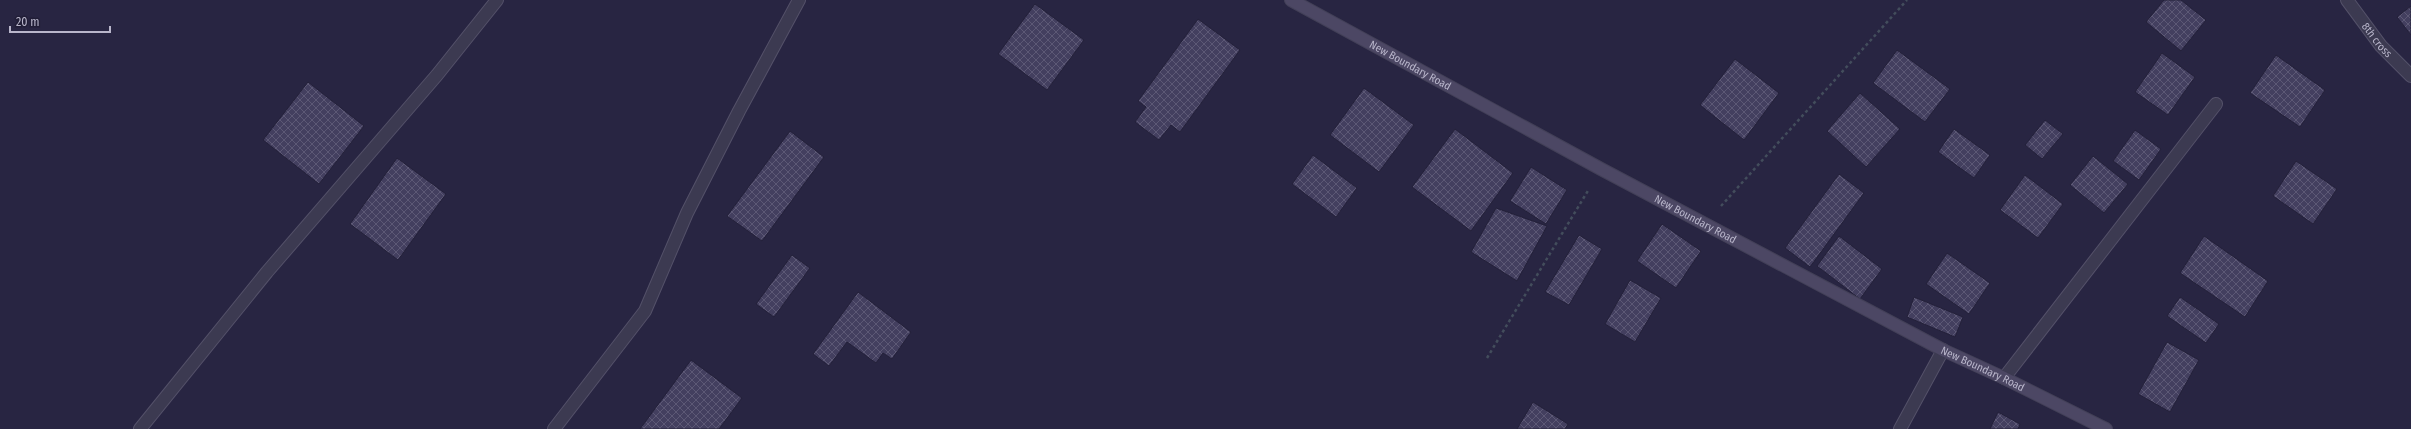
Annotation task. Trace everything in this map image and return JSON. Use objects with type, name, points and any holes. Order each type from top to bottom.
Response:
[{"type":"main road","name":"New Boundary Road","points":[[1290,0],[1601,169],[1942,350],[2004,378],[2106,429]]},
{"type":"street","points":[[140,429],[267,272],[437,75],[497,0]]},
{"type":"street","points":[[554,429],[644,311],[687,213],[739,111],[799,0]]},
{"type":"street","name":"8th cross","points":[[2347,0],[2381,46],[2411,76]]},
{"type":"street","points":[[2004,378],[2216,104]]},
{"type":"street","points":[[1900,429],[1942,350]]},
{"type":"path","points":[[1704,224],[1907,0]]},
{"type":"path","points":[[1487,358],[1601,169]]},
{"type":"building","points":[[2164,0],[2181,0],[2206,20],[2181,51],[2146,22]]},
{"type":"building","points":[[1035,4],[1084,40],[1047,90],[998,54]]},
{"type":"building","points":[[2411,6],[2411,35],[2397,17]]},
{"type":"building","points":[[1198,19],[1240,50],[1180,132],[1171,125],[1159,140],[1135,122],[1146,107],[1138,101]]},
{"type":"building","points":[[1897,50],[1950,89],[1925,122],[1873,83]]},
{"type":"building","points":[[2162,53],[2195,77],[2168,115],[2135,92]]},
{"type":"building","points":[[2276,55],[2325,90],[2300,127],[2250,93]]},
{"type":"building","points":[[1735,59],[1779,93],[1744,140],[1700,105]]},
{"type":"building","points":[[308,82],[364,126],[319,184],[263,140]]},
{"type":"building","points":[[1364,88],[1414,125],[1379,172],[1330,135]]},
{"type":"building","points":[[1860,93],[1900,129],[1866,167],[1827,131]]},
{"type":"building","points":[[2045,120],[2063,134],[2042,159],[2025,145]]},
{"type":"building","points":[[1455,129],[1513,173],[1471,231],[1412,187]]},
{"type":"building","points":[[1954,129],[1990,155],[1974,178],[1938,152]]},
{"type":"building","points":[[2135,130],[2161,149],[2139,180],[2113,161]]},
{"type":"building","points":[[790,131],[824,157],[762,241],[727,216]]},
{"type":"building","points":[[1313,155],[1357,188],[1336,217],[1292,184]]},
{"type":"building","points":[[2093,156],[2128,184],[2104,213],[2070,185]]},
{"type":"building","points":[[397,158],[446,194],[398,260],[350,224]]},
{"type":"building","points":[[2296,161],[2337,189],[2313,224],[2273,196]]},
{"type":"building","points":[[1531,167],[1567,190],[1546,224],[1510,201]]},
{"type":"building","points":[[1839,174],[1864,193],[1810,267],[1785,248]]},
{"type":"building","points":[[2025,175],[2063,204],[2038,238],[2000,210]]},
{"type":"building","points":[[1496,208],[1547,226],[1517,281],[1471,252]]},
{"type":"building","points":[[1662,224],[1701,251],[1676,288],[1637,261]]},
{"type":"building","points":[[1579,235],[1602,249],[1569,305],[1545,292]]},
{"type":"building","points":[[1839,236],[1882,269],[1860,299],[1817,266]]},
{"type":"building","points":[[2204,236],[2268,281],[2245,317],[2180,273]]},
{"type":"building","points":[[1947,253],[1990,283],[1969,314],[1926,284]]},
{"type":"building","points":[[792,255],[810,268],[774,317],[756,304]]},
{"type":"building","points":[[1630,280],[1661,298],[1635,342],[1605,324]]},
{"type":"building","points":[[858,292],[911,332],[892,359],[883,353],[876,363],[847,342],[829,366],[813,354]]},
{"type":"building","points":[[1914,297],[1963,317],[1955,337],[1907,317]]},
{"type":"building","points":[[2180,297],[2219,324],[2206,343],[2167,316]]},
{"type":"building","points":[[2167,342],[2199,360],[2170,412],[2138,394]]},
{"type":"building","points":[[691,360],[742,398],[719,429],[640,429]]},
{"type":"building","points":[[1533,402],[1568,424],[1565,429],[1517,429]]},
{"type":"building","points":[[1998,412],[2020,424],[2018,429],[1990,429]]}]
